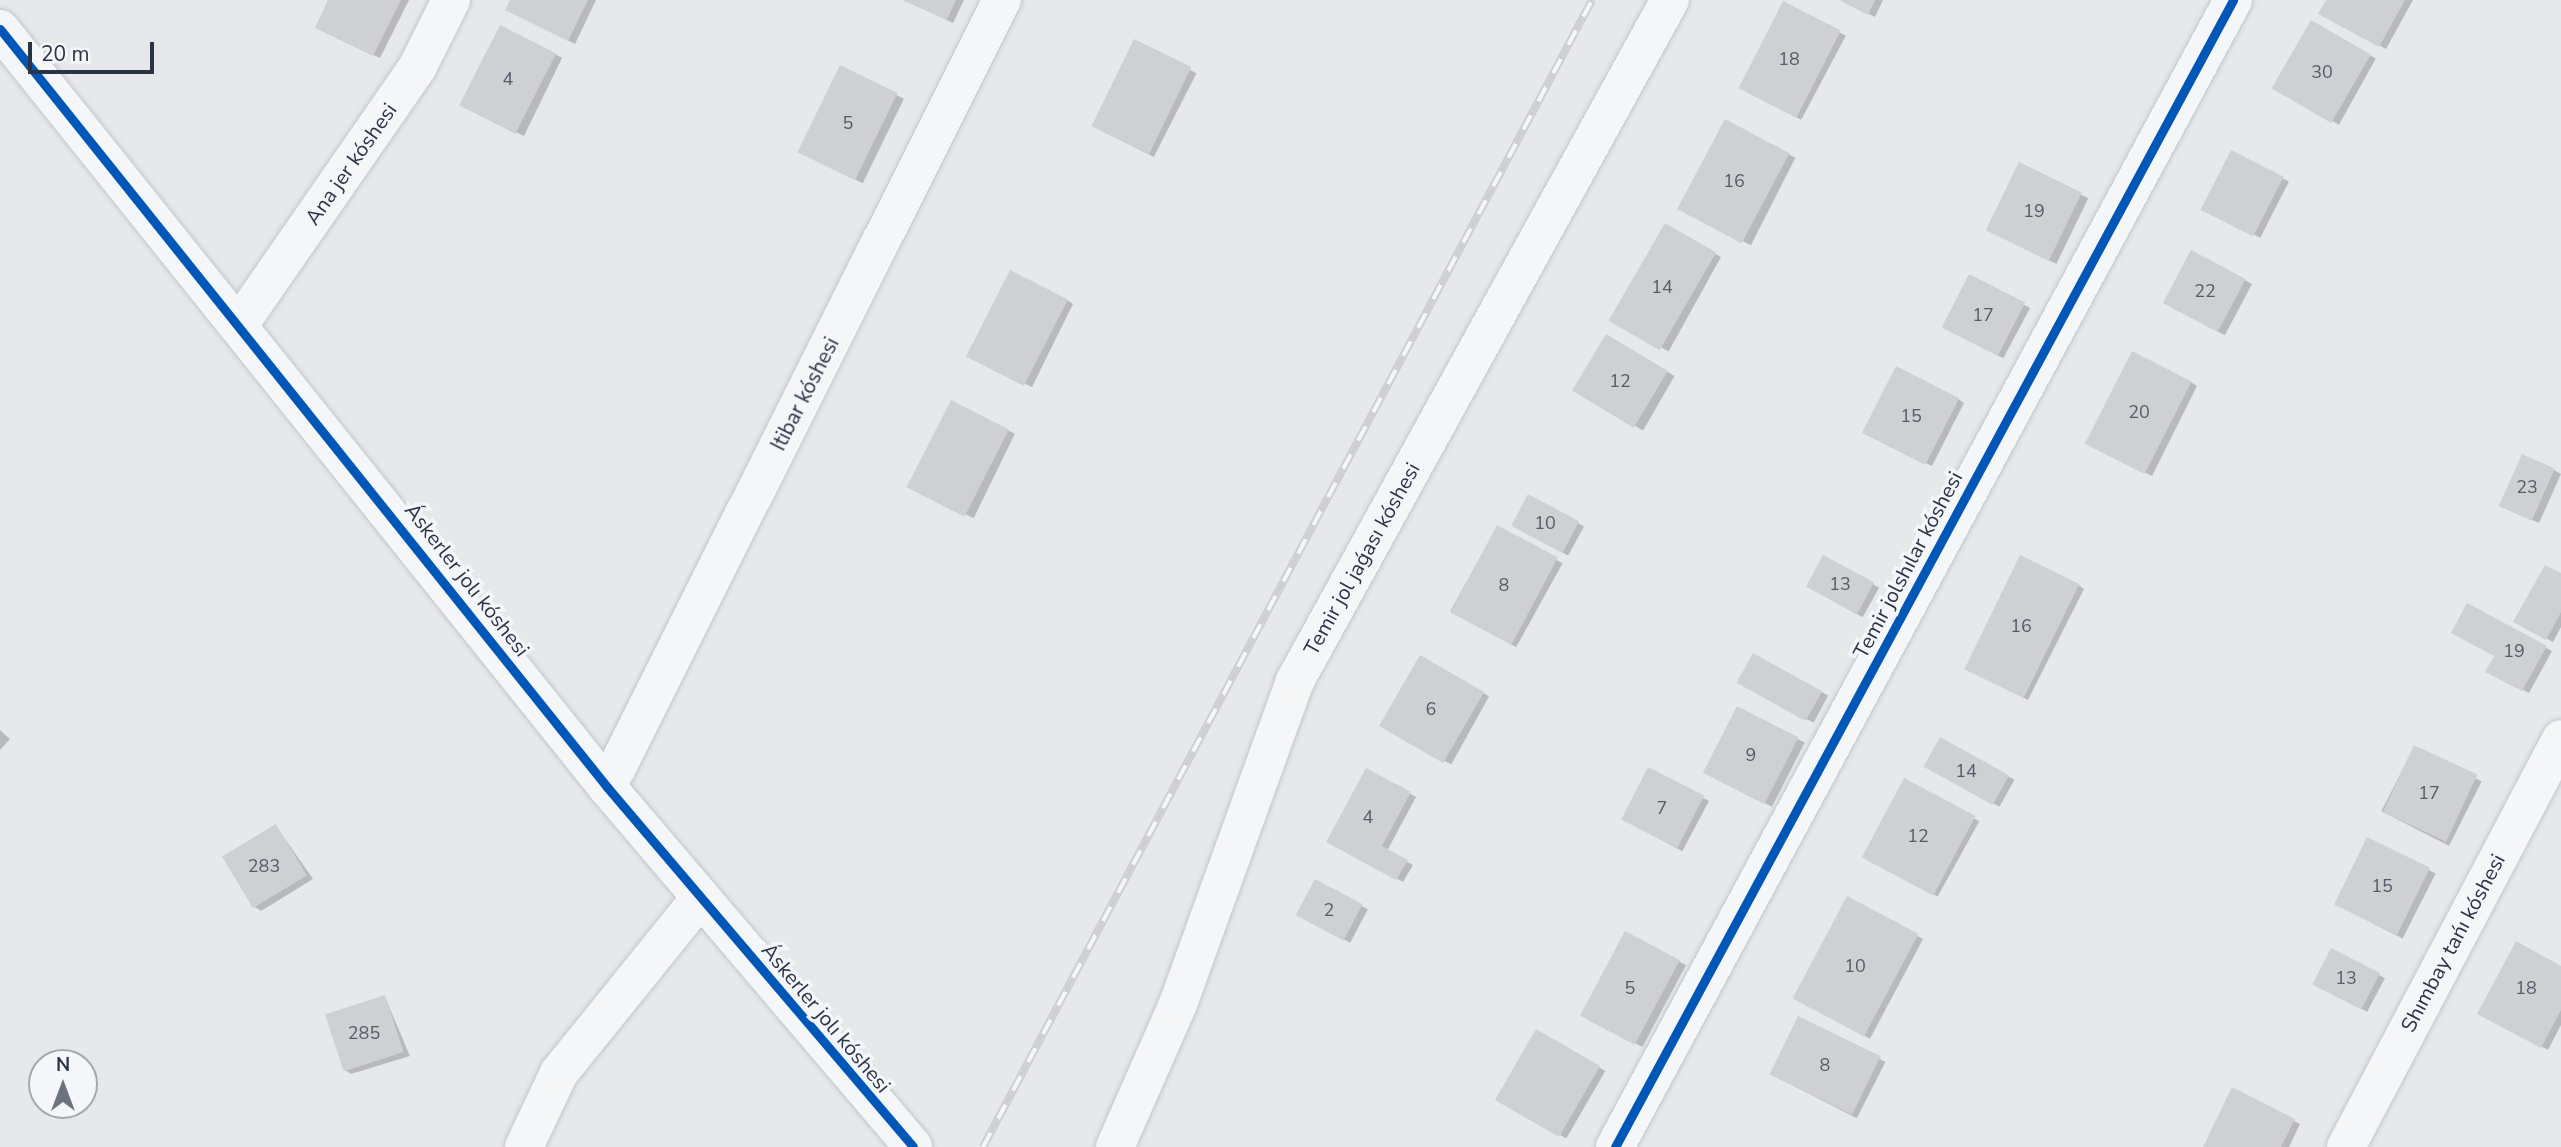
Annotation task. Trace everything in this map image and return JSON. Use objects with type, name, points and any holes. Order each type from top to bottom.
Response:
[{"type":"street","name":"Ana jer kóshesi","points":[[241,322],[418,66],[451,0]]},
{"type":"street","name":"Itibar kóshesi","points":[[607,788],[1002,0]]},
{"type":"street","name":"Temir jol jaǵası kóshesi","points":[[1115,1147],[1178,1004],[1296,681],[1670,0]]},
{"type":"street","name":"Temir jolshılar kóshesi","points":[[1615,1147],[2233,0]]},
{"type":"street","name":"Áskerler jolı kóshesi","points":[[0,29],[241,322],[607,788],[913,1147]]},
{"type":"street","name":"Shımbay tańı kóshesi","points":[[2346,1147],[2561,739]]},
{"type":"street","points":[[524,1147],[559,1073],[701,897]]},
{"type":"building","points":[[328,0],[401,0],[373,56],[315,28]]},
{"type":"building","points":[[510,0],[588,0],[568,41],[505,10]]},
{"type":"building","points":[[902,0],[956,0],[947,20]]},
{"type":"building","points":[[1839,0],[1875,0],[1868,15]]},
{"type":"building","points":[[2326,0],[2405,0],[2379,47],[2318,14]]},
{"type":"building","points":[[1783,1],[1841,31],[1796,118],[1739,88]]},
{"type":"building","points":[[2311,20],[2371,54],[2331,123],[2272,88]]},
{"type":"building","points":[[500,25],[556,54],[515,134],[459,105]]},
{"type":"building","points":[[1134,39],[1192,67],[1149,154],[1091,126]]},
{"type":"building","points":[[840,65],[898,93],[855,180],[797,152]]},
{"type":"building","points":[[1725,119],[1789,153],[1742,243],[1677,209]]},
{"type":"building","points":[[2231,150],[2284,177],[2253,236],[2201,210]]},
{"type":"building","points":[[2019,162],[2082,193],[2049,261],[1986,230]]},
{"type":"building","points":[[1665,223],[1716,253],[1660,350],[1608,321]]},
{"type":"building","points":[[2191,250],[2246,279],[2218,332],[2163,303]]},
{"type":"building","points":[[1010,270],[1068,300],[1024,386],[966,356]]},
{"type":"building","points":[[1969,274],[2025,303],[1998,356],[1942,327]]},
{"type":"building","points":[[1606,334],[1668,371],[1634,428],[1572,391]]},
{"type":"building","points":[[2132,351],[2192,381],[2144,474],[2085,444]]},
{"type":"building","points":[[1896,366],[1959,398],[1925,465],[1862,433]]},
{"type":"building","points":[[951,400],[1009,430],[964,517],[907,487]]},
{"type":"building","points":[[2522,454],[2555,469],[2532,521],[2499,506]]},
{"type":"building","points":[[1528,494],[1579,521],[1562,553],[1511,526]]},
{"type":"building","points":[[1497,525],[1558,557],[1511,645],[1451,612]]},
{"type":"building","points":[[1823,555],[1874,582],[1857,614],[1806,587]]},
{"type":"building","points":[[2020,555],[2079,584],[2024,698],[1964,669]]},
{"type":"building","points":[[2545,565],[2561,573],[2561,612],[2546,640],[2513,622]]},
{"type":"building","points":[[2467,603],[2547,646],[2522,691],[2485,672],[2494,656],[2451,633]]},
{"type":"building","points":[[1753,653],[1822,691],[1806,721],[1737,683]]},
{"type":"building","points":[[1420,655],[1484,692],[1443,763],[1379,726]]},
{"type":"building","points":[[1737,706],[1798,737],[1764,804],[1703,773]]},
{"type":"building","points":[[1940,737],[2009,775],[1993,805],[1924,767]]},
{"type":"building","points":[[2414,745],[2477,775],[2446,842],[2383,812]]},
{"type":"building","points":[[1648,767],[1704,796],[1677,848],[1621,820]]},
{"type":"building","points":[[1366,768],[1411,792],[1382,846],[1408,860],[1396,880],[1326,842]]},
{"type":"building","points":[[1904,778],[1976,816],[1933,895],[1862,857]]},
{"type":"building","points":[[276,824],[307,875],[253,908],[222,856]]},
{"type":"building","points":[[2367,837],[2430,868],[2397,935],[2334,904]]},
{"type":"building","points":[[1315,879],[1363,904],[1343,941],[1296,915]]},
{"type":"building","points":[[1847,896],[1919,934],[1864,1036],[1793,998]]},
{"type":"building","points":[[1625,931],[1680,960],[1635,1045],[1580,1016]]},
{"type":"building","points":[[2516,941],[2561,966],[2561,1010],[2541,1048],[2477,1014]]},
{"type":"building","points":[[2331,948],[2380,973],[2361,1010],[2312,985]]},
{"type":"building","points":[[385,995],[404,1052],[344,1072],[325,1014]]},
{"type":"building","points":[[1798,1016],[1881,1056],[1852,1115],[1770,1074]]},
{"type":"building","points":[[1536,1029],[1600,1066],[1559,1137],[1495,1100]]},
{"type":"building","points":[[2232,1087],[2295,1119],[2281,1147],[2203,1147]]},
{"type":"railway","points":[[983,1147],[1592,0]]},
{"type":"cycle path","points":[[1615,1147],[2233,0]]},
{"type":"cycle path","points":[[0,29],[607,787],[913,1147]]}]
